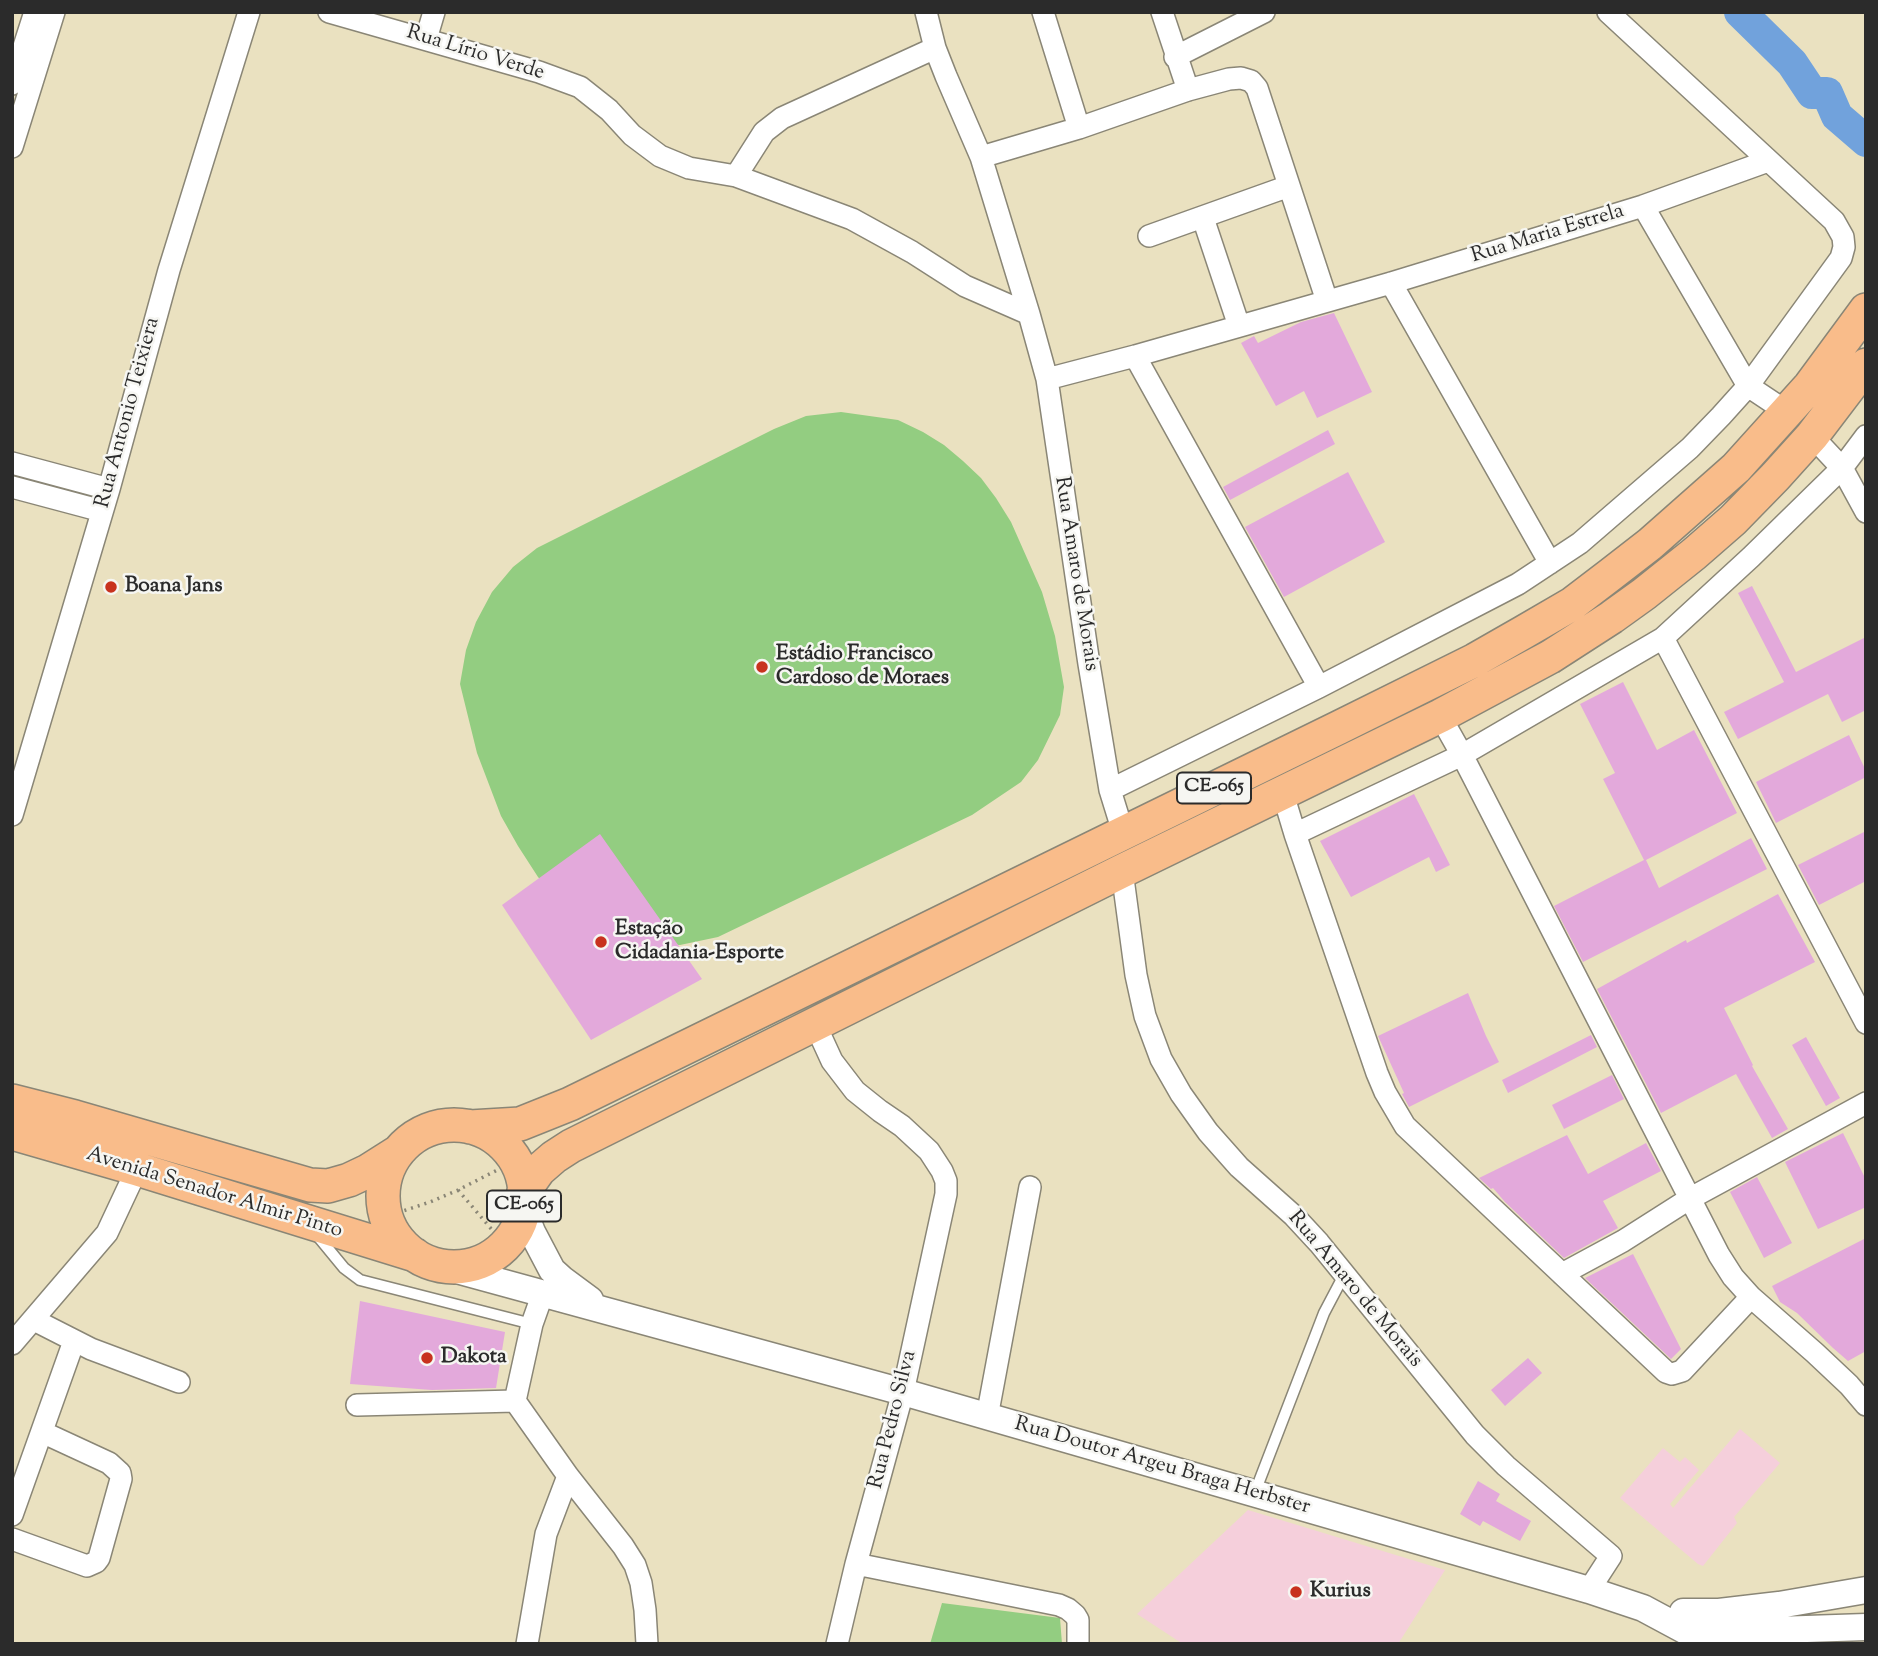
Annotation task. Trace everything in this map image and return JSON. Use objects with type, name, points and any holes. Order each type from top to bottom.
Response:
[{"type":"main road","name":"CE-065","points":[[1866,310],[1811,386],[1736,468],[1650,544],[1572,604],[1475,660],[570,1104],[520,1124],[471,1127],[450,1125],[430,1129],[412,1138],[398,1152],[388,1168],[383,1186],[389,1225],[399,1242],[415,1255],[433,1264],[453,1269],[488,1259],[505,1245],[516,1230],[524,1200],[540,1170],[571,1146],[1122,871],[1440,716],[1550,657],[1644,594],[1732,520],[1812,436],[1866,365]]},
{"type":"main road","name":"Avenida Senador Almir Pinto","points":[[12,1101],[310,1185],[328,1186],[349,1180],[398,1152]]},
{"type":"main road","name":"CE-065","points":[[471,1127],[501,1144],[515,1161],[520,1173],[524,1200]]},
{"type":"main road","name":"Avenida Senador Almir Pinto","points":[[12,1133],[415,1255]]},
{"type":"street","points":[[12,84],[35,12]]},
{"type":"street","points":[[12,146],[54,12]]},
{"type":"street","name":"Rua Antonio Teixiera","points":[[12,815],[109,489],[169,270],[248,12]]},
{"type":"street","name":"Rua Lírio Verde","points":[[329,12],[538,72],[580,88],[609,110],[632,135],[660,156],[689,168],[736,176]]},
{"type":"street","points":[[426,39],[434,12]]},
{"type":"street","name":"Rua Amaro de Morais","points":[[926,12],[935,48],[981,157],[1047,379],[1088,664],[1110,790],[1123,832]]},
{"type":"street","points":[[1044,12],[1079,128]]},
{"type":"street","points":[[1162,12],[1188,90]]},
{"type":"street","points":[[1175,57],[1264,12]]},
{"type":"street","points":[[1110,790],[1319,687],[1517,584],[1580,543],[1690,448],[1748,386],[1841,258],[1843,237],[1834,221],[1608,12]]},
{"type":"street","points":[[935,48],[782,118],[764,132],[736,176],[852,219],[965,286],[1029,314]]},
{"type":"street","points":[[981,157],[1079,128],[1188,90],[1228,79],[1241,78],[1251,81],[1257,88],[1327,302]]},
{"type":"street","name":"Rua Maria Estrela","points":[[1047,379],[1391,283],[1643,206],[1768,161]]},
{"type":"street","points":[[1149,236],[1289,186]]},
{"type":"street","points":[[1643,206],[1748,386],[1787,412]]},
{"type":"street","points":[[1203,218],[1239,326]]},
{"type":"street","points":[[1391,283],[1550,563]]},
{"type":"street","points":[[1135,356],[1319,687]]},
{"type":"street","points":[[1812,436],[1842,468],[1866,512]]},
{"type":"street","points":[[1295,834],[1462,755],[1663,638],[1842,468],[1866,436]]},
{"type":"street","points":[[12,463],[109,489]]},
{"type":"street","points":[[12,487],[102,511]]},
{"type":"street","points":[[1663,638],[1866,1023]]},
{"type":"street","points":[[1440,716],[1689,1199],[1732,1277],[1849,1385],[1866,1405]]},
{"type":"street","points":[[1283,794],[1377,1073],[1405,1126],[1666,1373],[1682,1371],[1752,1297]]},
{"type":"street","name":"Rua Amaro de Morais","points":[[1122,871],[1145,1016],[1161,1059],[1181,1094],[1208,1132],[1238,1167],[1294,1216],[1475,1435],[1506,1466],[1611,1556],[1590,1590]]},
{"type":"street","name":"Rua Pedro Silva","points":[[815,1024],[832,1060],[855,1091],[902,1126],[929,1151],[946,1181],[946,1194],[903,1392],[836,1644]]},
{"type":"street","points":[[1562,1274],[1623,1241],[1689,1199],[1866,1103]]},
{"type":"street","points":[[12,1344],[107,1233],[137,1169]]},
{"type":"street","points":[[987,1417],[1030,1187]]},
{"type":"street","name":"Rua Doutor Argeu Braga Herbster","points":[[524,1200],[533,1232],[552,1270],[582,1295],[609,1312]]},
{"type":"street","name":"Rua Doutor Argeu Braga Herbster","points":[[453,1269],[903,1392],[1590,1590],[1643,1608],[1705,1644]]},
{"type":"street","points":[[543,1293],[532,1324],[515,1401],[635,1565],[641,1583],[647,1644]]},
{"type":"street","points":[[34,1320],[91,1349],[179,1382]]},
{"type":"street","points":[[12,1515],[74,1341]]},
{"type":"street","points":[[357,1405],[515,1401]]},
{"type":"street","points":[[12,1539],[87,1566],[99,1558],[121,1479],[120,1473],[109,1463],[42,1432]]},
{"type":"street","points":[[527,1644],[546,1534],[568,1476]]},
{"type":"street","points":[[856,1564],[1059,1605],[1069,1609],[1078,1620],[1078,1644]]},
{"type":"street","points":[[1643,1608],[1693,1613],[1719,1612],[1866,1590]]},
{"type":"street","points":[[1643,1608],[1717,1632],[1751,1638],[1866,1627]]},
{"type":"lane","points":[[306,1220],[331,1254],[360,1280],[532,1324]]},
{"type":"lane","points":[[1254,1493],[1324,1313],[1344,1275]]},
{"type":"path","points":[[458,1190],[505,1245]]},
{"type":"shaded area","points":[[1740,1429],[1780,1463],[1734,1517],[1737,1523],[1703,1566],[1620,1498],[1663,1448],[1680,1462],[1685,1457],[1699,1470],[1670,1504],[1673,1508]]},
{"type":"shaded area","name":"Kurius","points":[[1248,1510],[1445,1570],[1398,1644],[1183,1644],[1137,1614]]},
{"type":"green space","name":"Estádio Francisco Cardoso de Moraes","points":[[841,412],[898,420],[923,432],[963,461],[981,478],[996,498],[1011,522],[1042,592],[1055,636],[1064,687],[1060,715],[1038,760],[1021,782],[972,815],[718,937],[680,945],[642,943],[560,901],[538,877],[501,816],[477,753],[460,684],[466,650],[476,622],[492,592],[513,567],[537,548],[774,429],[806,416]]},
{"type":"green space","points":[[942,1603],[1060,1618],[1062,1644],[930,1644]]},
{"type":"building","points":[[1334,313],[1372,392],[1317,418],[1304,391],[1276,406],[1241,343],[1254,336],[1258,343],[1301,322]]},
{"type":"building","points":[[1328,430],[1335,444],[1230,500],[1223,487]]},
{"type":"building","points":[[1348,472],[1385,542],[1284,597],[1245,527]]},
{"type":"building","points":[[1752,586],[1796,672],[1866,637],[1866,710],[1842,722],[1828,694],[1738,739],[1724,712],[1784,682],[1738,593]]},
{"type":"building","points":[[1623,682],[1657,750],[1694,730],[1737,813],[1646,860],[1659,888],[1751,838],[1767,869],[1583,962],[1554,906],[1644,860],[1603,779],[1615,773],[1580,704]]},
{"type":"building","points":[[1849,735],[1866,771],[1866,777],[1776,823],[1756,782]]},
{"type":"building","points":[[1414,794],[1450,865],[1436,872],[1429,857],[1351,897],[1320,841]]},
{"type":"building","points":[[1866,831],[1866,881],[1819,905],[1798,865]]},
{"type":"building","name":"Estação Cidadania-Esporte","points":[[600,834],[702,979],[591,1040],[502,905]]},
{"type":"building","points":[[1778,894],[1815,962],[1724,1008],[1752,1066],[1788,1129],[1772,1138],[1736,1074],[1661,1113],[1597,989]]},
{"type":"building","points":[[1468,993],[1499,1062],[1409,1107],[1378,1036]]},
{"type":"building","points":[[1591,1035],[1597,1047],[1508,1093],[1502,1080]]},
{"type":"building","points":[[1806,1037],[1840,1098],[1826,1106],[1792,1045]]},
{"type":"building","points":[[1612,1075],[1624,1099],[1564,1129],[1552,1105]]},
{"type":"building","points":[[1843,1133],[1866,1180],[1866,1207],[1818,1229],[1785,1162]]},
{"type":"building","points":[[1567,1135],[1588,1174],[1646,1143],[1661,1171],[1603,1201],[1618,1228],[1564,1258],[1493,1188],[1479,1178]]},
{"type":"building","points":[[1757,1177],[1792,1243],[1764,1258],[1730,1192]]},
{"type":"building","points":[[1866,1238],[1866,1351],[1848,1361],[1797,1313],[1780,1302],[1772,1286]]},
{"type":"building","points":[[1633,1254],[1681,1349],[1671,1359],[1585,1278]]},
{"type":"building","name":"Dakota","points":[[360,1301],[505,1332],[496,1388],[432,1390],[350,1384]]},
{"type":"building","points":[[1528,1358],[1542,1373],[1505,1406],[1491,1390]]},
{"type":"building","points":[[1478,1481],[1500,1494],[1496,1501],[1531,1521],[1520,1541],[1483,1521],[1480,1526],[1460,1514]]},
{"type":"waterway","points":[[1740,12],[1792,63],[1812,93],[1827,93],[1837,116],[1866,141]]},
{"type":"place","name":"Boana Jans","points":[[111,587]]},
{"type":"place","name":"Estádio Francisco Cardoso de Moraes","points":[[762,667]]},
{"type":"place","name":"Estação Cidadania-Esporte","points":[[601,942]]},
{"type":"place","name":"Dakota","points":[[427,1358]]},
{"type":"place","name":"Kurius","points":[[1296,1592]]}]
